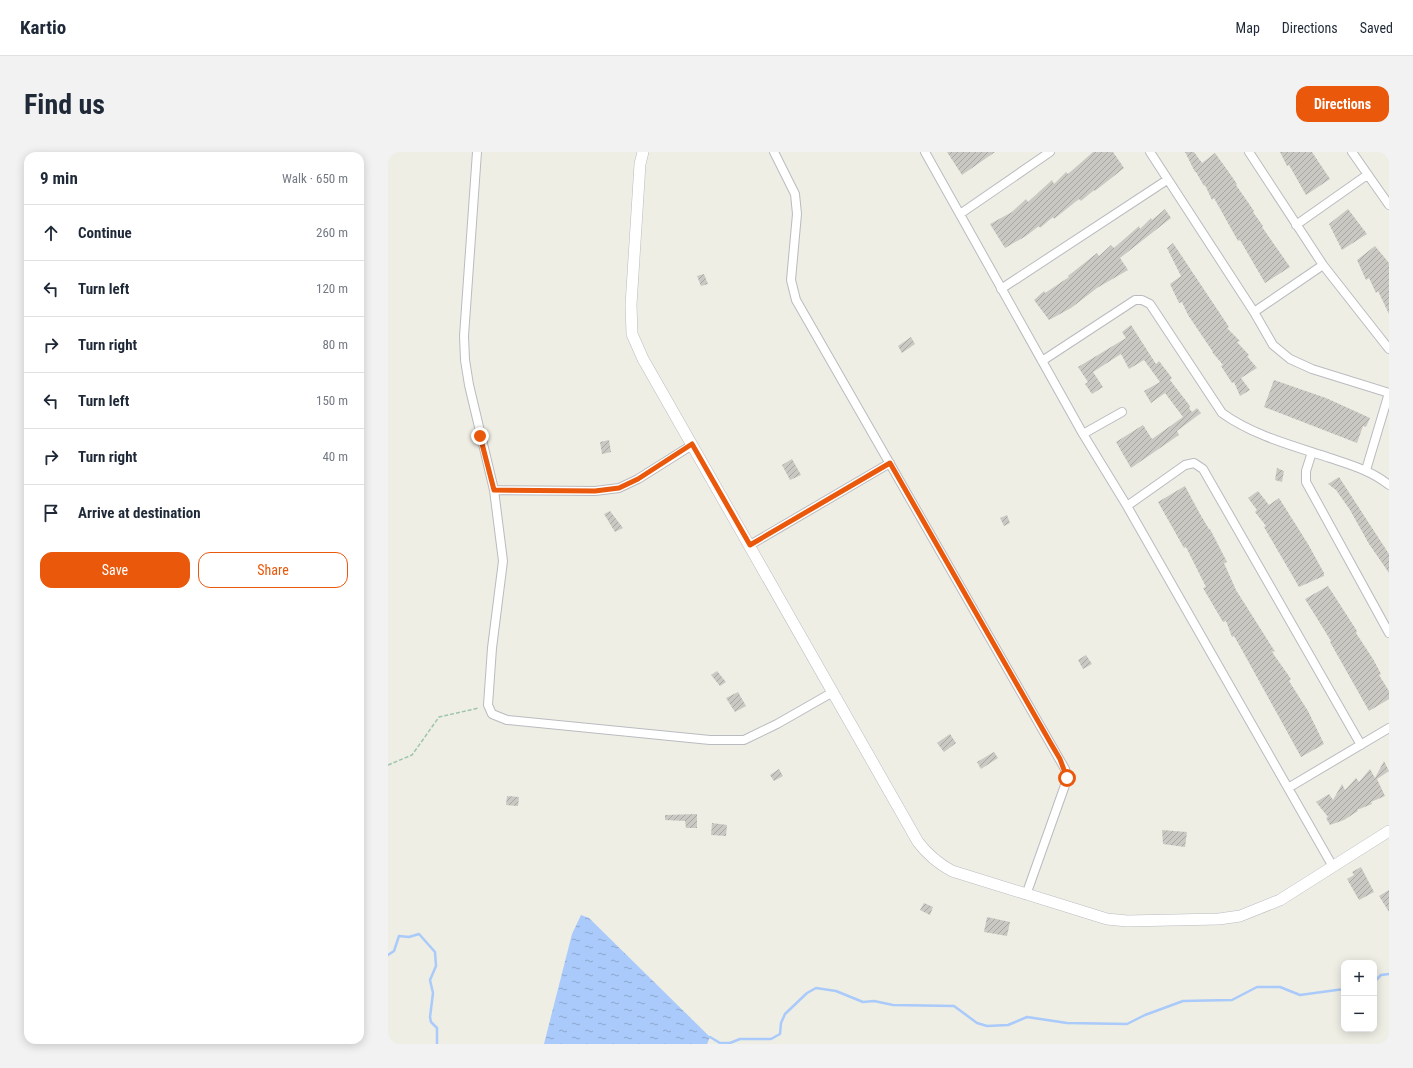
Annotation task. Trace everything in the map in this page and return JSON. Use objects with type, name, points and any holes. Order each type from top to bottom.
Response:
[{"type":"street","points":[[477,152],[464,336],[468,386],[494,490],[503,561],[492,648],[488,705],[492,714],[507,720],[710,740],[744,740],[777,724],[833,692]]},
{"type":"street","points":[[642,152],[631,305],[632,334],[643,359],[918,842],[928,856],[936,863],[952,871],[1107,919],[1127,921],[1224,918],[1247,913],[1280,900],[1332,865],[1389,831]]},
{"type":"street","points":[[774,152],[795,194],[796,214],[791,280],[796,300],[1065,769],[1067,778],[1064,788],[1026,895]]},
{"type":"street","points":[[925,152],[1083,434],[1127,506],[1332,865]]},
{"type":"street","points":[[960,214],[1050,152]]},
{"type":"street","points":[[1150,152],[1254,312],[1273,345],[1290,359],[1312,369],[1389,393],[1366,470]]},
{"type":"street","points":[[1249,152],[1323,265],[1389,349]]},
{"type":"street","points":[[1352,152],[1389,205]]},
{"type":"street","points":[[1296,225],[1367,175]]},
{"type":"street","points":[[1001,289],[1167,180]]},
{"type":"street","points":[[1254,312],[1323,265]]},
{"type":"street","points":[[1042,361],[1135,300],[1142,300],[1150,304],[1222,413],[1237,424],[1250,430],[1366,470],[1389,485]]},
{"type":"street","points":[[1083,434],[1122,412]]},
{"type":"street","points":[[494,490],[595,491],[619,488],[638,479],[692,444]]},
{"type":"street","points":[[1312,452],[1306,471],[1306,482],[1389,633]]},
{"type":"street","points":[[750,545],[890,463]]},
{"type":"street","points":[[1127,506],[1185,465],[1194,463],[1202,469],[1361,745]]},
{"type":"street","points":[[1288,788],[1389,728]]},
{"type":"path","points":[[388,765],[412,755],[439,717],[488,705]]},
{"type":"water","points":[[581,915],[589,918],[710,1037],[707,1044],[544,1044],[572,934]]},
{"type":"building","points":[[947,152],[995,152],[962,175]]},
{"type":"building","points":[[1093,152],[1113,152],[1124,168],[1081,201],[1079,199],[1054,219],[1053,217],[1040,228],[1039,226],[1026,236],[1005,248],[990,224],[1012,212],[1026,199],[1028,202],[1052,180],[1054,184],[1066,172],[1068,174]]},
{"type":"building","points":[[1185,152],[1194,152],[1202,163],[1215,153],[1237,184],[1236,185],[1263,226],[1262,227],[1290,267],[1265,283],[1240,240],[1238,241],[1214,198],[1212,200],[1205,185],[1204,186],[1195,172]]},
{"type":"building","points":[[1280,152],[1312,152],[1330,179],[1306,195],[1289,165],[1287,166]]},
{"type":"building","points":[[1165,209],[1171,218],[1120,258],[1128,270],[1097,288],[1071,308],[1049,320],[1034,300],[1044,291],[1045,293],[1069,277],[1068,276],[1097,253],[1099,256],[1111,245],[1114,248],[1139,226],[1140,229],[1151,218],[1152,220]]},
{"type":"building","points":[[1348,209],[1367,234],[1342,250],[1329,224]]},
{"type":"building","points":[[1173,243],[1229,327],[1227,328],[1240,341],[1237,342],[1249,355],[1247,356],[1257,368],[1241,378],[1250,390],[1240,396],[1234,382],[1232,383],[1221,366],[1223,365],[1212,352],[1188,315],[1182,302],[1179,303],[1170,284],[1181,276],[1167,248]]},
{"type":"building","points":[[1375,246],[1389,263],[1389,314],[1378,291],[1376,293],[1369,278],[1366,280],[1357,260]]},
{"type":"building","points":[[704,274],[708,284],[701,286],[697,276]]},
{"type":"building","points":[[1131,325],[1156,364],[1159,361],[1172,378],[1170,380],[1190,406],[1189,408],[1192,412],[1197,408],[1201,413],[1177,431],[1179,435],[1131,468],[1116,442],[1143,425],[1152,439],[1183,417],[1165,393],[1151,403],[1144,391],[1160,382],[1144,360],[1129,369],[1121,354],[1093,372],[1103,387],[1092,394],[1085,384],[1088,382],[1078,367],[1126,338],[1122,332]]},
{"type":"building","points":[[911,337],[915,344],[902,353],[898,346]]},
{"type":"building","points":[[1274,380],[1326,398],[1370,418],[1366,427],[1363,426],[1357,443],[1264,407]]},
{"type":"building","points":[[609,440],[611,452],[602,454],[600,442]]},
{"type":"building","points":[[792,459],[801,475],[790,480],[782,465]]},
{"type":"building","points":[[1277,468],[1284,471],[1282,482],[1275,480]]},
{"type":"building","points":[[1339,477],[1389,554],[1389,573],[1369,544],[1350,510],[1336,490],[1328,484]]},
{"type":"building","points":[[1185,486],[1227,562],[1224,563],[1236,590],[1275,651],[1272,652],[1291,679],[1289,681],[1308,711],[1324,744],[1301,757],[1234,636],[1232,637],[1226,621],[1223,622],[1203,588],[1206,587],[1186,547],[1184,548],[1158,502]]},
{"type":"building","points":[[1258,491],[1269,505],[1279,498],[1308,544],[1324,573],[1324,576],[1299,587],[1264,527],[1266,526],[1255,512],[1257,510],[1248,498]]},
{"type":"building","points":[[610,511],[623,528],[615,532],[604,514]]},
{"type":"building","points":[[1007,515],[1010,523],[1004,526],[1000,518]]},
{"type":"building","points":[[1328,586],[1357,631],[1356,633],[1373,659],[1381,674],[1379,675],[1389,691],[1389,699],[1369,711],[1330,642],[1331,641],[1305,599]]},
{"type":"building","points":[[1086,655],[1092,664],[1083,669],[1078,660]]},
{"type":"building","points":[[717,671],[726,682],[720,686],[711,675]]},
{"type":"building","points":[[738,692],[746,706],[735,712],[726,698]]},
{"type":"building","points":[[950,734],[956,743],[944,752],[937,743]]},
{"type":"building","points":[[994,752],[998,758],[981,769],[977,762]]},
{"type":"building","points":[[1384,761],[1389,771],[1377,779],[1385,796],[1371,802],[1372,804],[1357,810],[1358,811],[1344,820],[1330,825],[1326,818],[1328,817],[1316,802],[1329,794],[1333,800],[1342,784],[1345,790],[1356,778],[1359,782],[1370,769],[1375,778]]},
{"type":"building","points":[[779,769],[783,776],[774,781],[770,775]]},
{"type":"building","points":[[507,796],[519,797],[518,806],[506,805]]},
{"type":"building","points":[[697,814],[697,828],[686,828],[685,821],[665,820],[665,815]]},
{"type":"building","points":[[712,823],[727,825],[726,836],[711,835]]},
{"type":"building","points":[[1162,830],[1187,832],[1185,847],[1163,844]]},
{"type":"building","points":[[1361,867],[1374,892],[1359,900],[1347,879],[1354,875],[1352,872]]},
{"type":"building","points":[[1389,890],[1389,912],[1379,896]]},
{"type":"building","points":[[924,903],[933,907],[930,915],[920,910]]},
{"type":"building","points":[[987,917],[1010,922],[1007,936],[984,932]]},
{"type":"waterway","points":[[388,955],[394,951],[399,936],[409,937],[419,934],[435,952],[436,966],[430,980],[433,993],[430,1017],[431,1022],[437,1028],[437,1044]]},
{"type":"waterway","points":[[1377,979],[1381,975],[1389,974]]},
{"type":"waterway","points":[[710,1037],[720,1043],[730,1043],[740,1039],[771,1039],[780,1034],[781,1023],[785,1014],[807,993],[816,988],[836,991],[863,1002],[874,1001],[893,1005],[954,1006],[977,1023],[987,1026],[1008,1025],[1027,1017],[1067,1023],[1127,1024],[1145,1015],[1183,1001],[1232,1000],[1257,987],[1280,987],[1300,995],[1341,989]]},
{"type":"route","points":[[480,436],[494,490],[595,491],[619,488],[638,479],[692,444],[750,545],[890,463],[1060,759],[1065,769],[1067,778]]}]
